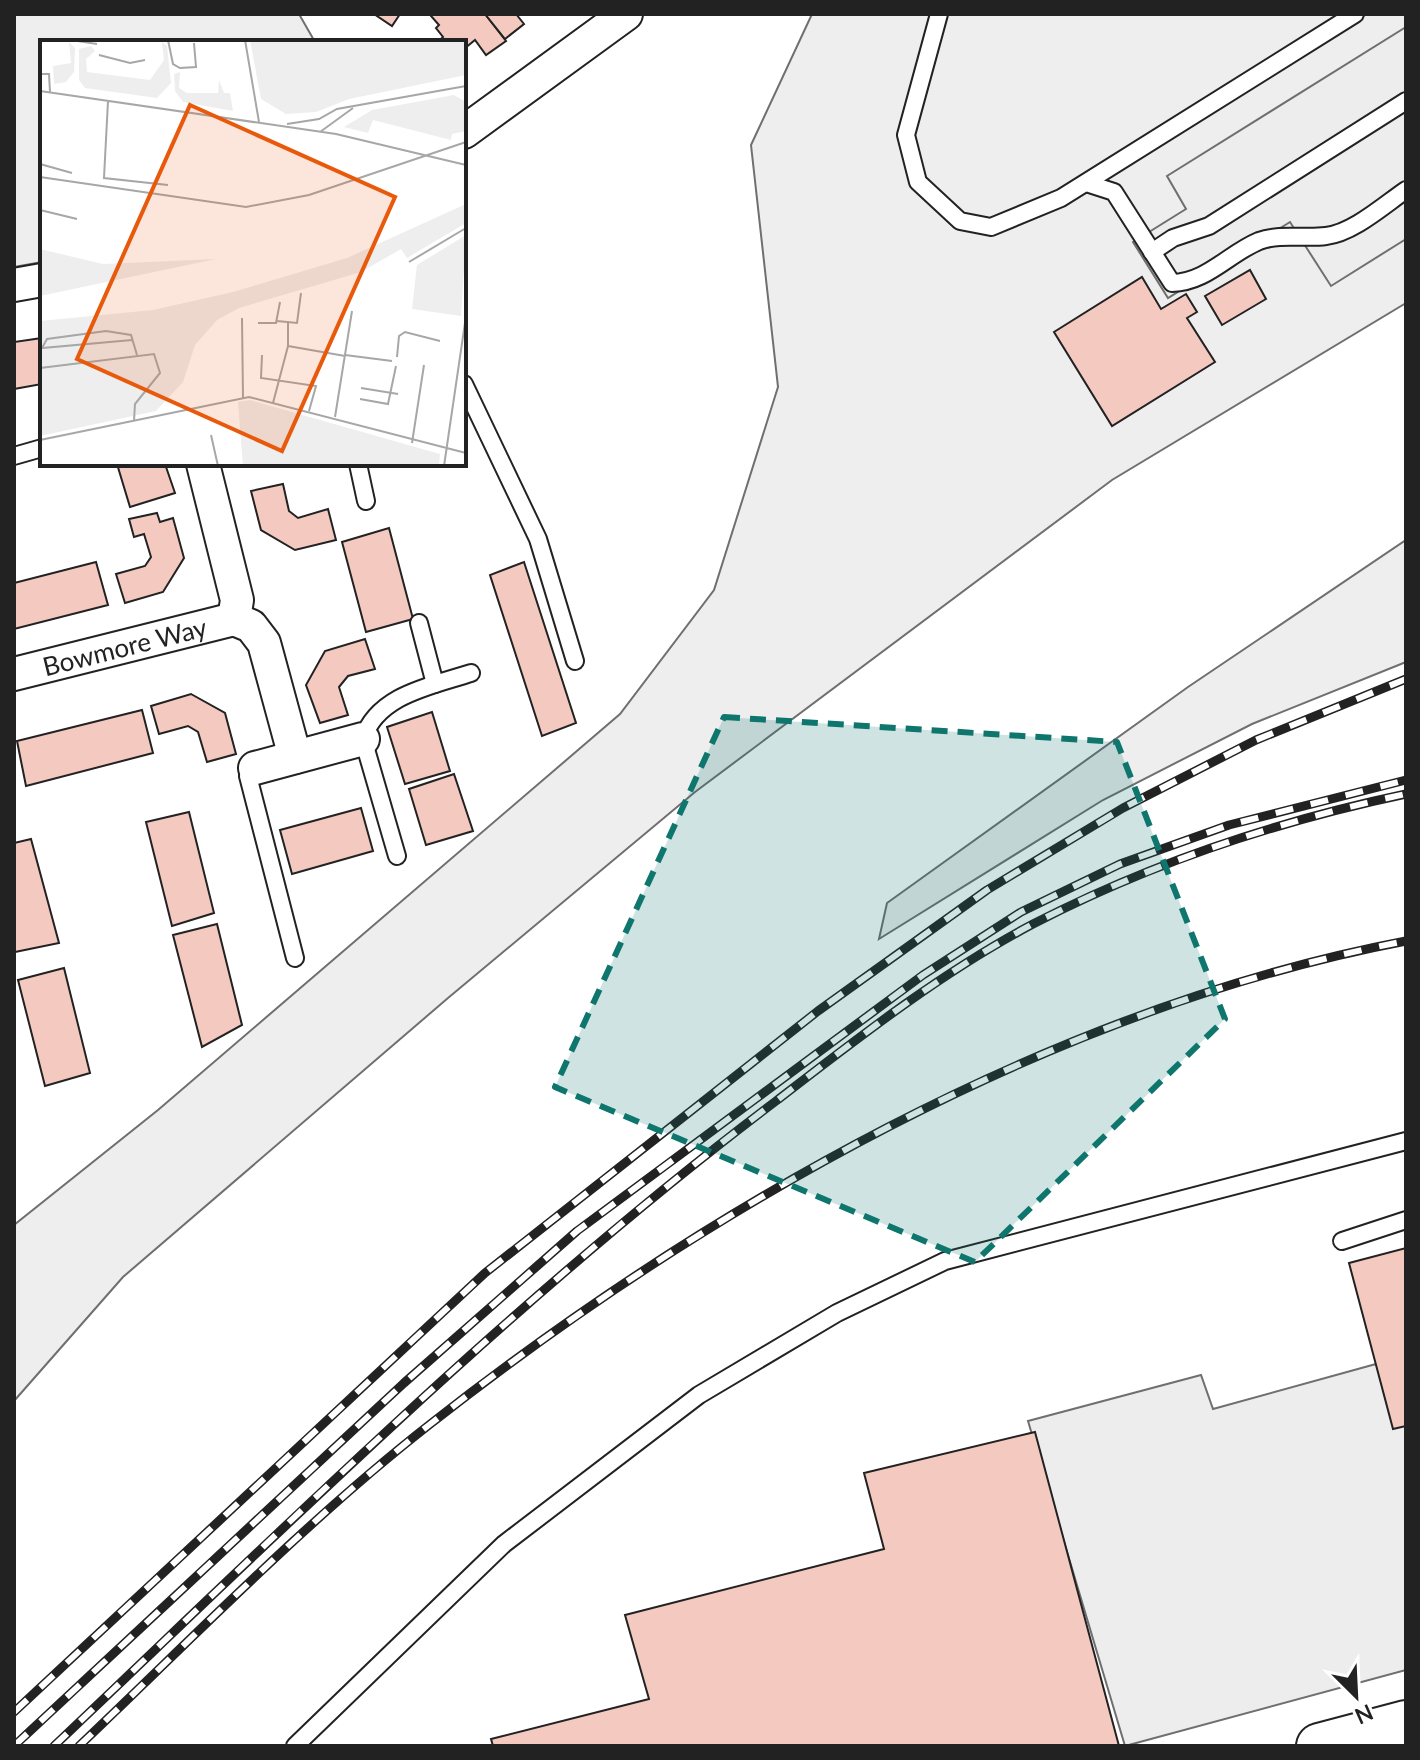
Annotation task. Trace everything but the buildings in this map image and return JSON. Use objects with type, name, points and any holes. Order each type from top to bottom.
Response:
[{"type":"main road","points":[[1319,1746],[1406,1723]]},
{"type":"street","points":[[466,131],[626,14]]},
{"type":"street","points":[[14,285],[40,280]]},
{"type":"street","name":"Bowmore Way","points":[[204,466],[237,600],[234,619]]},
{"type":"street","name":"Bowmore Way","points":[[14,674],[234,619],[251,626],[264,643],[295,757]]},
{"type":"street","points":[[255,768],[363,739]]},
{"type":"lane","points":[[939,14],[906,135],[918,182],[960,221],[991,227],[1061,198],[1355,14]]},
{"type":"lane","points":[[1152,252],[1173,238],[1209,226],[1406,101]]},
{"type":"lane","points":[[1086,183],[1114,192],[1172,283],[1187,283],[1260,241],[1299,235],[1328,236],[1406,190]]},
{"type":"lane","points":[[466,388],[538,539],[575,661]]},
{"type":"lane","points":[[14,456],[40,449]]},
{"type":"lane","points":[[358,466],[366,501]]},
{"type":"lane","points":[[419,623],[435,684]]},
{"type":"lane","points":[[397,856],[363,739],[368,724],[386,706],[409,693],[471,673]]},
{"type":"lane","points":[[255,768],[248,776],[295,958]]},
{"type":"lane","points":[[295,1746],[504,1544],[699,1395],[837,1313],[945,1261],[1406,1141]]},
{"type":"lane","points":[[1342,1241],[1406,1220]]},
{"type":"highlighted area","points":[[724,717],[1117,742],[1225,1019],[975,1262],[555,1087]]},
{"type":"shaded area","points":[[14,14],[299,14],[314,40],[40,40],[40,262],[14,267]]},
{"type":"shaded area","points":[[812,14],[1406,14],[1406,303],[1112,480],[695,792],[448,998],[123,1277],[14,1401],[14,1225],[158,1110],[620,714],[714,590],[778,387],[751,145]]},
{"type":"shaded area","points":[[1406,27],[1406,239],[1331,286],[1290,222],[1168,298],[1133,242],[1186,209],[1167,176]]},
{"type":"shaded area","points":[[1406,540],[1406,662],[1252,724],[1103,800],[879,939],[887,903],[1188,687]]},
{"type":"shaded area","points":[[1376,1364],[1406,1426],[1406,1670],[1125,1746],[1028,1421],[1201,1375],[1213,1409]]},
{"type":"railway","points":[[14,1712],[485,1273],[818,1011],[987,890],[1123,808],[1256,740],[1406,679]]},
{"type":"railway","points":[[14,1746],[404,1383],[577,1231],[923,975],[1021,912],[1120,864],[1229,825],[1406,780]]},
{"type":"railway","points":[[54,1746],[406,1413],[496,1332],[681,1175],[901,1007],[999,943],[1122,882],[1262,831],[1406,794]]},
{"type":"railway","points":[[79,1746],[294,1540],[429,1425],[537,1344],[650,1266],[768,1193],[890,1126],[1016,1066],[1144,1014],[1274,972],[1406,941]]}]
